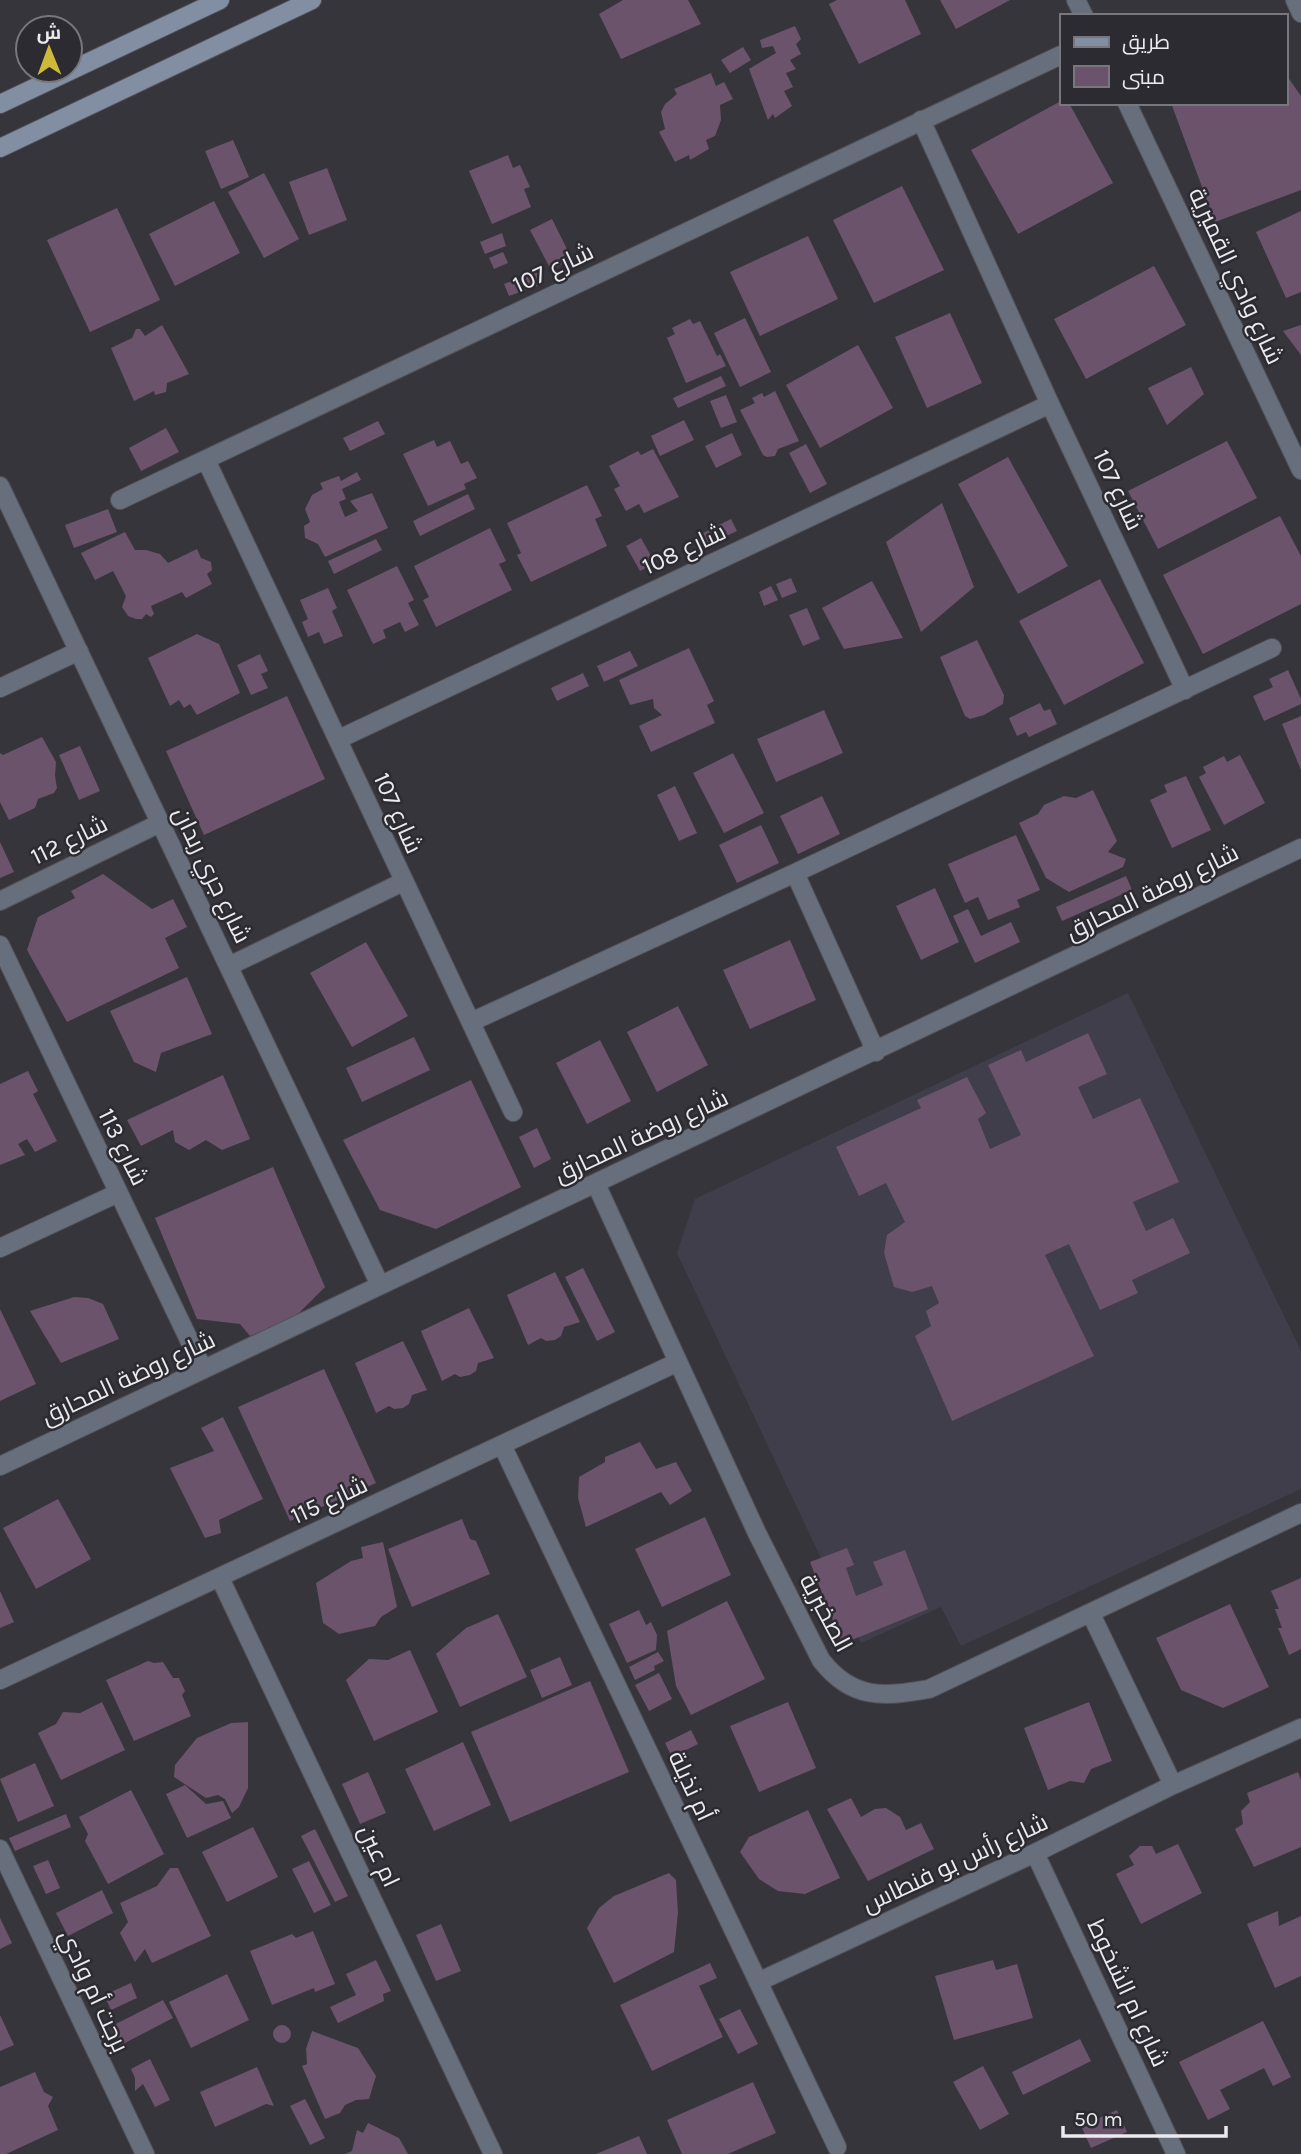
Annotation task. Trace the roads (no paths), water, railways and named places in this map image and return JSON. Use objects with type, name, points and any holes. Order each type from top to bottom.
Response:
[{"type":"street","points":[[0,104],[220,0]]},
{"type":"street","points":[[0,148],[312,0]]},
{"type":"street","points":[[1295,0],[1301,13]]},
{"type":"street","name":"شارع 107","points":[[120,500],[1060,55]]},
{"type":"street","name":"شارع وادي القميرية","points":[[1128,105],[1301,470]]},
{"type":"street","name":"شارع 107","points":[[921,120],[1050,404],[1185,690]]},
{"type":"street","name":"شارع 108","points":[[339,739],[1050,404]]},
{"type":"street","name":"شارع 107","points":[[206,460],[513,1112]]},
{"type":"street","name":"شارع جري ربدان","points":[[0,486],[380,1285]]},
{"type":"street","points":[[471,1022],[1272,648]]},
{"type":"street","points":[[0,688],[79,651]]},
{"type":"street","name":"شارع 112","points":[[0,901],[160,823]]},
{"type":"street","name":"شارع روضة المحارق","points":[[0,1466],[1301,848]]},
{"type":"street","points":[[795,873],[876,1052]]},
{"type":"street","name":"شارع 107","points":[[229,966],[403,882]]},
{"type":"street","name":"شارع 113","points":[[0,945],[203,1369]]},
{"type":"street","name":"الصخبرية","points":[[596,1184],[757,1533],[821,1660],[834,1677],[851,1688],[874,1695],[899,1695],[929,1689],[1301,1513]]},
{"type":"street","points":[[0,1248],[118,1193]]},
{"type":"street","name":"شارع 115","points":[[0,1680],[678,1362]]},
{"type":"street","name":"أم نذيلة","points":[[502,1445],[837,2147]]},
{"type":"street","name":"ام عين","points":[[220,1578],[493,2154]]},
{"type":"street","points":[[1091,1614],[1173,1785]]},
{"type":"street","name":"شارع رأس بو فنطاس","points":[[758,1982],[1035,1853],[1173,1785],[1301,1728]]},
{"type":"street","name":"برجت أم وادي","points":[[0,1849],[145,2154]]},
{"type":"street","name":"شارع ام الشخوط","points":[[1035,1853],[1176,2154]]}]
